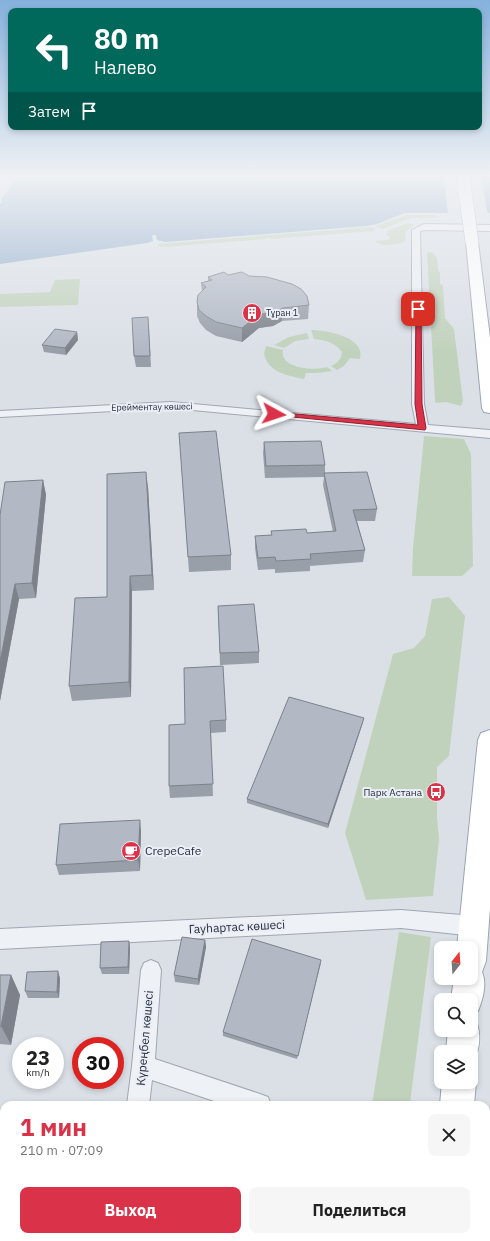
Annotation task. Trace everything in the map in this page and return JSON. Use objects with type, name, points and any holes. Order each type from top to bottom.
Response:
[{"type":"main road","points":[[471,235],[490,408]]},
{"type":"main road","points":[[473,941],[485,864],[490,740]]},
{"type":"main road","points":[[457,1101],[458,1089]]},
{"type":"street","points":[[416,235],[418,404],[422,428]]},
{"type":"street","name":"Ерейментау көшесі","points":[[0,414],[171,405],[490,434]]},
{"type":"street","name":"Гауhартас көшесі","points":[[0,939],[401,919],[474,926]]},
{"type":"street","name":"Күреңбел көшесі","points":[[139,1101],[144,1066],[151,970]]},
{"type":"street","points":[[144,1066],[248,1101]]},
{"type":"green space","points":[[272,235],[324,235],[164,247],[158,246],[158,244]]},
{"type":"green space","points":[[387,235],[405,235],[406,239],[404,242],[385,245],[375,241],[389,240],[390,237]]},
{"type":"green space","points":[[427,252],[433,253],[437,258],[438,270],[440,273],[440,284],[443,286],[445,318],[454,329],[463,401],[461,406],[446,402],[436,403],[435,400]]},
{"type":"green space","points":[[80,279],[78,305],[0,307],[0,294],[50,292],[55,280]]},
{"type":"green space","points":[[311,330],[319,330],[336,334],[352,341],[360,352],[360,359],[350,358],[344,366],[337,370],[331,366],[336,364],[341,357],[342,352],[337,346],[330,342],[314,339]]},
{"type":"green space","points":[[307,333],[309,339],[295,341],[284,348],[274,345],[289,337]]},
{"type":"green space","points":[[266,346],[283,350],[283,356],[292,365],[315,369],[327,367],[332,371],[306,373],[304,379],[279,372],[269,365],[266,359],[264,353]]},
{"type":"green space","points":[[424,436],[464,439],[471,454],[473,566],[462,576],[412,576],[413,548]]},
{"type":"green space","points":[[449,597],[465,616],[449,756],[437,767],[437,817],[439,839],[433,896],[366,900],[345,833],[393,654],[414,648],[425,636],[432,599]]},
{"type":"green space","points":[[399,932],[431,937],[410,1101],[373,1101]]},
{"type":"water","points":[[0,235],[254,235],[165,242],[157,240],[156,235],[152,235],[153,241],[147,243],[0,264]]},
{"type":"building","name":"Тұран 1","points":[[224,272],[228,275],[242,272],[249,276],[267,277],[292,284],[301,289],[307,296],[309,305],[283,308],[274,313],[259,314],[242,328],[216,322],[199,310],[197,302],[198,295],[206,287],[201,283],[212,280],[208,277]]},
{"type":"building","points":[[148,317],[150,356],[134,356],[132,318]]},
{"type":"building","points":[[55,329],[77,332],[65,348],[42,345]]},
{"type":"building","points":[[216,431],[231,555],[188,557],[179,433]]},
{"type":"building","points":[[321,441],[325,465],[266,466],[264,442]]},
{"type":"building","points":[[146,472],[152,575],[130,576],[129,682],[69,686],[75,598],[107,597],[107,474]]},
{"type":"building","points":[[367,472],[377,509],[353,510],[365,550],[310,554],[311,559],[276,561],[275,557],[258,558],[255,536],[272,535],[271,531],[306,529],[307,533],[336,531],[324,473]]},
{"type":"building","points":[[43,480],[32,583],[15,584],[0,662],[0,515],[5,482]]},
{"type":"building","points":[[254,604],[259,652],[220,653],[218,606]]},
{"type":"building","points":[[223,666],[226,720],[210,721],[213,784],[169,786],[169,725],[185,724],[184,668]]},
{"type":"building","points":[[289,697],[364,718],[328,824],[247,799]]},
{"type":"building","points":[[140,820],[138,860],[56,865],[60,824]]},
{"type":"building","points":[[182,937],[205,940],[198,979],[174,975]]},
{"type":"building","points":[[252,939],[321,960],[298,1056],[223,1032]]},
{"type":"building","points":[[129,941],[128,967],[100,968],[101,942]]},
{"type":"building","points":[[58,971],[57,992],[25,991],[27,972]]},
{"type":"building","points":[[0,975],[11,975],[1,1026],[0,1026]]},
{"type":"place","name":"Тұран 1","points":[[252,313]]},
{"type":"place","name":"Парк Астана","points":[[436,792]]},
{"type":"place","name":"CrepeCafe","points":[[131,851]]},
{"type":"route","points":[[274,414],[422,428],[418,404],[418,309]]}]
